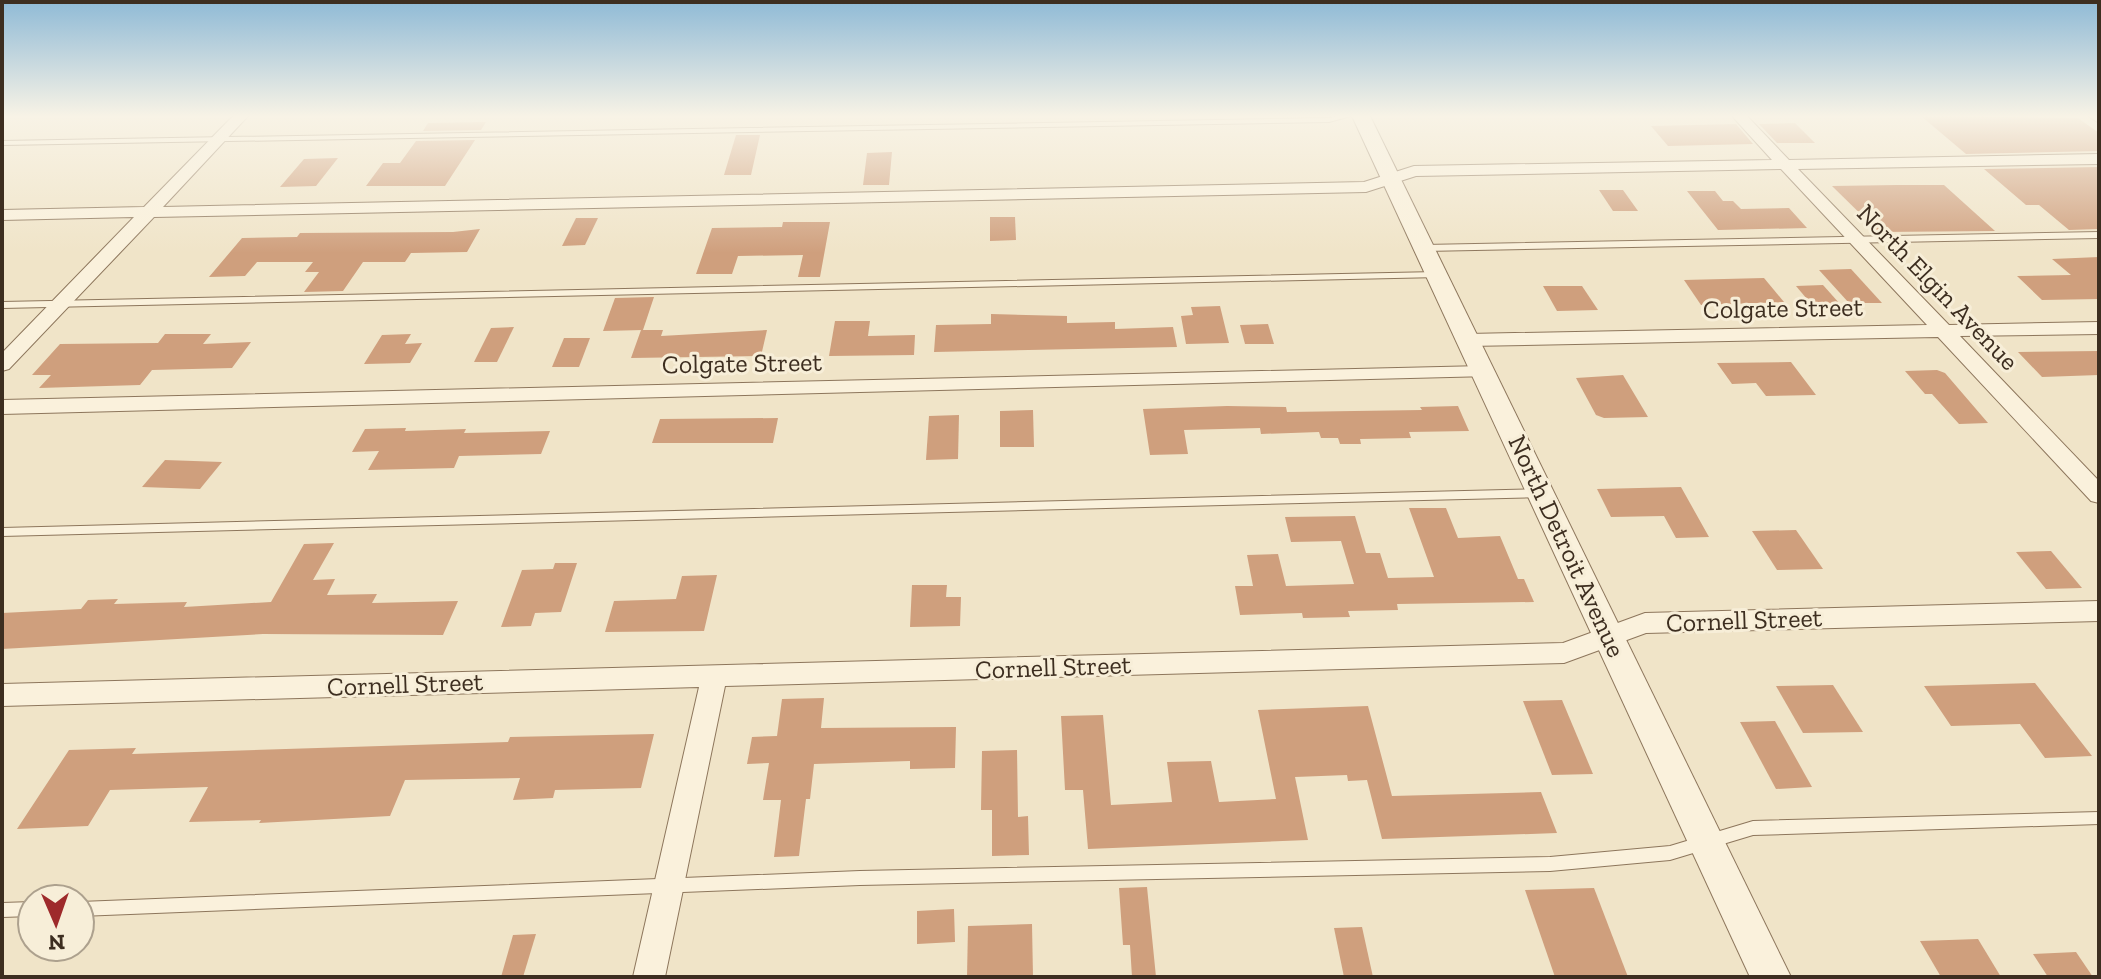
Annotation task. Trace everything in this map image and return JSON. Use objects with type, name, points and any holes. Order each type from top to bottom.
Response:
[{"type":"street","points":[[2,365],[196,162]]},
{"type":"street","name":"North Detroit Avenue","points":[[1382,162],[1771,977]]},
{"type":"street","name":"North Elgin Avenue","points":[[1782,162],[2099,495]]},
{"type":"street","points":[[2,215],[1366,187],[1414,171],[1930,162]]},
{"type":"street","name":"Colgate Street","points":[[1468,340],[2099,328]]},
{"type":"street","name":"Colgate Street","points":[[2,407],[1483,372]]},
{"type":"street","name":"Cornell Street","points":[[2,695],[1564,653],[1645,623],[2099,611]]},
{"type":"street","points":[[649,977],[714,676]]},
{"type":"lane","points":[[1424,248],[2099,235]]},
{"type":"lane","points":[[2,305],[1437,275]]},
{"type":"lane","points":[[2,532],[1541,493]]},
{"type":"lane","points":[[96,908],[860,878],[1550,864],[1670,853],[1753,828],[2099,818]]},
{"type":"building","points":[[302,162],[335,162],[316,186],[280,187]]},
{"type":"building","points":[[461,162],[445,186],[366,186],[383,163]]},
{"type":"building","points":[[728,162],[754,162],[751,175],[724,175]]},
{"type":"building","points":[[866,162],[891,162],[889,185],[863,185]]},
{"type":"building","points":[[2099,167],[2099,229],[2069,230],[2039,205],[2026,205],[1984,169]]},
{"type":"building","points":[[1944,185],[1995,231],[1879,232],[1832,186]]},
{"type":"building","points":[[1599,190],[1623,190],[1638,211],[1613,211]]},
{"type":"building","points":[[1687,191],[1715,191],[1723,201],[1733,201],[1741,209],[1789,208],[1807,228],[1718,230]]},
{"type":"building","points":[[990,217],[1015,217],[1016,240],[990,241]]},
{"type":"building","points":[[576,218],[598,218],[585,245],[562,246]]},
{"type":"building","points":[[783,222],[830,222],[820,277],[798,277],[803,255],[738,256],[732,274],[696,274],[712,228],[782,227]]},
{"type":"building","points":[[480,229],[467,252],[411,253],[405,262],[363,262],[343,291],[304,292],[319,272],[305,272],[313,262],[257,262],[245,276],[209,277],[242,238],[297,237],[300,233]]},
{"type":"building","points":[[2099,257],[2099,299],[2042,300],[2017,276],[2071,275],[2052,259]]},
{"type":"building","points":[[1851,269],[1882,303],[1849,303],[1819,270]]},
{"type":"building","points":[[1764,278],[1784,302],[1701,305],[1684,280]]},
{"type":"building","points":[[1823,285],[1840,304],[1812,305],[1796,286]]},
{"type":"building","points":[[1543,286],[1582,286],[1598,310],[1557,311]]},
{"type":"building","points":[[654,297],[643,330],[603,331],[615,298]]},
{"type":"building","points":[[1220,306],[1229,343],[1186,344],[1181,316],[1193,315],[1191,307]]},
{"type":"building","points":[[991,314],[1067,316],[1067,323],[1115,322],[1115,329],[1173,327],[1177,347],[934,352],[936,325],[991,324]]},
{"type":"building","points":[[835,321],[870,321],[868,336],[915,335],[914,355],[829,356]]},
{"type":"building","points":[[1268,324],[1274,344],[1245,344],[1240,325]]},
{"type":"building","points":[[514,327],[497,362],[474,362],[491,328]]},
{"type":"building","points":[[641,330],[663,330],[661,336],[767,330],[761,356],[631,358]]},
{"type":"building","points":[[165,334],[211,334],[203,344],[251,342],[232,368],[152,370],[140,385],[39,388],[51,375],[32,375],[60,344],[158,343]]},
{"type":"building","points":[[411,334],[405,344],[422,343],[410,363],[364,364],[382,335]]},
{"type":"building","points":[[564,338],[590,338],[579,367],[552,367]]},
{"type":"building","points":[[2099,351],[2099,375],[2042,377],[2018,352]]},
{"type":"building","points":[[1791,362],[1816,395],[1766,396],[1756,383],[1732,384],[1717,363]]},
{"type":"building","points":[[1937,370],[1945,373],[1988,423],[1959,424],[1932,394],[1925,394],[1905,371]]},
{"type":"building","points":[[1623,375],[1648,417],[1604,418],[1596,415],[1576,378]]},
{"type":"building","points":[[1458,406],[1469,431],[1409,432],[1411,438],[1360,439],[1361,444],[1340,444],[1338,438],[1321,438],[1319,432],[1261,434],[1260,428],[1184,430],[1188,454],[1150,455],[1143,409],[1286,407],[1287,412],[1422,410],[1420,407]]},
{"type":"building","points":[[1033,410],[1034,447],[1000,447],[1000,411]]},
{"type":"building","points":[[959,415],[958,459],[926,460],[929,416]]},
{"type":"building","points":[[778,418],[773,443],[652,443],[660,419]]},
{"type":"building","points":[[406,428],[405,431],[466,429],[464,433],[550,431],[541,454],[459,456],[454,468],[368,470],[379,451],[352,452],[365,429]]},
{"type":"building","points":[[165,460],[222,462],[200,489],[142,487]]},
{"type":"building","points":[[1681,487],[1709,537],[1676,538],[1664,516],[1611,517],[1597,489]]},
{"type":"building","points":[[1409,508],[1446,508],[1458,538],[1500,536],[1518,579],[1524,579],[1534,602],[1397,604],[1398,610],[1348,611],[1350,617],[1303,618],[1302,613],[1240,615],[1235,586],[1253,586],[1247,555],[1278,554],[1286,586],[1354,584],[1341,541],[1291,542],[1285,517],[1355,516],[1366,553],[1380,553],[1388,578],[1434,577]]},
{"type":"building","points":[[1796,530],[1823,569],[1777,570],[1752,531]]},
{"type":"building","points":[[334,543],[313,580],[335,579],[327,595],[377,594],[372,603],[458,601],[443,635],[263,634],[2,649],[2,613],[81,609],[88,600],[118,599],[114,604],[187,602],[184,607],[271,602],[304,544]]},
{"type":"building","points":[[2051,551],[2082,588],[2046,589],[2016,552]]},
{"type":"building","points":[[555,563],[577,563],[561,612],[535,613],[531,626],[501,627],[522,570],[553,569]]},
{"type":"building","points":[[717,575],[704,631],[605,632],[614,601],[676,599],[682,576]]},
{"type":"building","points":[[912,585],[947,585],[946,597],[961,597],[960,626],[910,627]]},
{"type":"building","points":[[2035,683],[2092,756],[2045,758],[2020,724],[1951,726],[1924,686]]},
{"type":"building","points":[[1833,685],[1863,732],[1803,733],[1776,686]]},
{"type":"building","points":[[824,698],[821,728],[956,727],[955,768],[910,769],[910,761],[814,764],[799,856],[774,857],[781,800],[763,800],[769,763],[747,764],[752,737],[777,736],[782,699]]},
{"type":"building","points":[[1562,700],[1593,774],[1552,775],[1523,701]]},
{"type":"building","points":[[1368,706],[1392,796],[1541,792],[1557,833],[1382,839],[1367,780],[1348,781],[1347,775],[1295,777],[1308,840],[1088,849],[1083,790],[1065,790],[1061,716],[1103,715],[1111,805],[1172,802],[1167,762],[1211,761],[1219,802],[1276,799],[1258,710]]},
{"type":"building","points":[[1775,721],[1812,787],[1776,789],[1740,722]]},
{"type":"building","points":[[654,734],[641,788],[555,790],[553,798],[513,800],[520,778],[405,780],[390,816],[259,823],[261,820],[189,822],[208,787],[110,790],[88,826],[17,829],[69,750],[136,748],[132,754],[508,742],[510,737]]},
{"type":"building","points":[[1017,750],[1018,817],[1028,816],[1029,855],[992,856],[992,810],[981,810],[982,751]]},
{"type":"building","points":[[1147,887],[1156,977],[1132,977],[1130,945],[1123,945],[1119,888]]},
{"type":"building","points":[[1594,888],[1628,977],[1555,977],[1525,890]]},
{"type":"building","points":[[954,909],[955,942],[917,944],[917,911]]},
{"type":"building","points":[[1032,924],[1033,977],[967,977],[968,926]]},
{"type":"building","points":[[1362,927],[1373,977],[1344,977],[1334,928]]},
{"type":"building","points":[[536,934],[523,977],[501,977],[513,935]]},
{"type":"building","points":[[1978,939],[2001,977],[1941,977],[1920,941]]},
{"type":"building","points":[[2076,952],[2093,977],[2048,977],[2033,954]]}]
